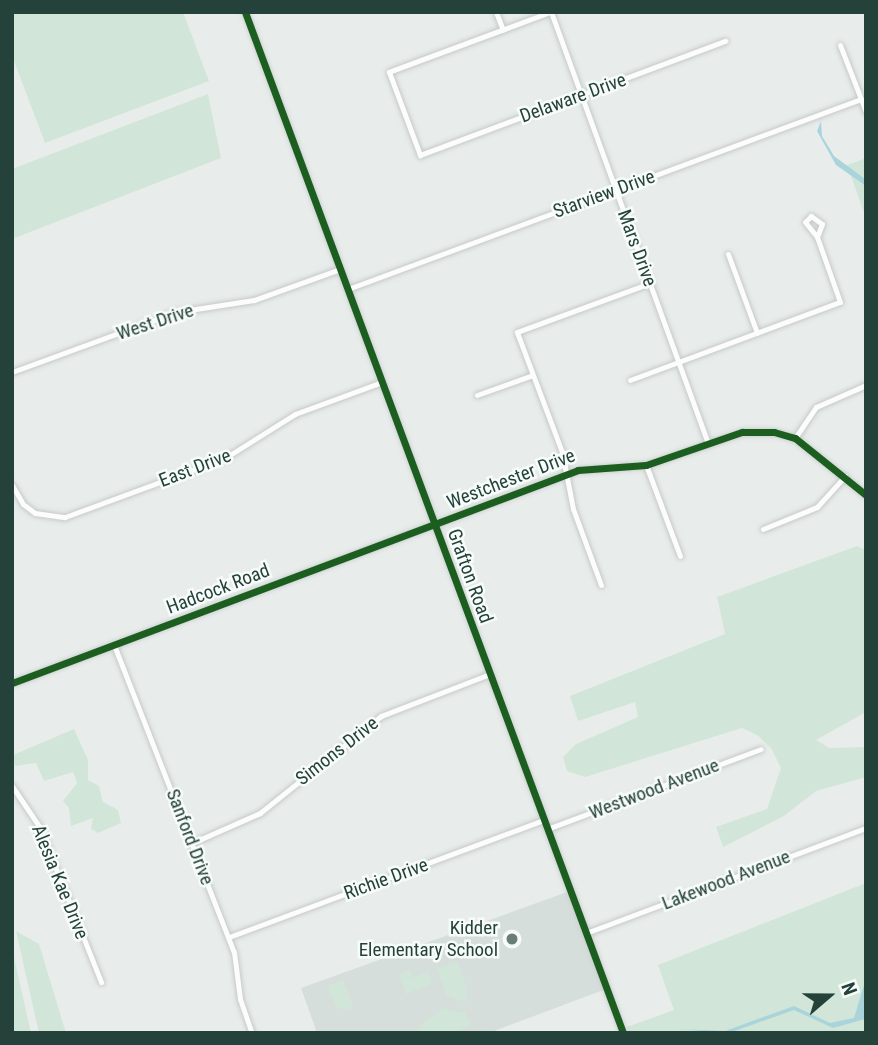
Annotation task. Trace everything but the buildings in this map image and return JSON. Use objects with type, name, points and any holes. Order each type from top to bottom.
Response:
[{"type":"street","name":"Grafton Road","points":[[245,12],[622,1033]]},
{"type":"street","points":[[496,12],[503,30],[550,12]]},
{"type":"street","name":"Mars Drive","points":[[550,12],[708,444]]},
{"type":"street","name":"Delaware Drive","points":[[503,30],[389,72],[420,155],[725,41]]},
{"type":"street","points":[[840,45],[866,112]]},
{"type":"street","name":"Starview Drive","points":[[348,289],[861,99]]},
{"type":"street","points":[[630,380],[841,302],[817,237]]},
{"type":"street","points":[[729,254],[757,333]]},
{"type":"street","name":"West Drive","points":[[12,372],[176,312],[254,300],[340,270]]},
{"type":"street","points":[[601,585],[566,475],[562,452],[517,331],[650,283]]},
{"type":"street","points":[[477,395],[533,375]]},
{"type":"street","name":"East Drive","points":[[12,485],[23,504],[35,513],[69,516],[225,458],[295,414],[382,382]]},
{"type":"street","points":[[795,438],[816,407],[866,385]]},
{"type":"street","name":"Westchester Drive","points":[[434,525],[597,465],[646,465],[752,431],[795,438],[866,495]]},
{"type":"street","points":[[646,465],[680,556]]},
{"type":"street","points":[[763,529],[817,507],[845,477]]},
{"type":"street","name":"Hadcock Road","points":[[12,683],[434,525]]},
{"type":"street","name":"Sanford Drive","points":[[114,645],[229,937],[242,1008],[252,1033]]},
{"type":"street","name":"Simons Drive","points":[[192,843],[260,813],[381,716],[490,674]]},
{"type":"street","name":"Westwood Avenue","points":[[547,829],[761,749]]},
{"type":"street","name":"Alesia Kae Drive","points":[[12,786],[39,826],[101,982]]},
{"type":"street","name":"Richie Drive","points":[[229,937],[544,820]]},
{"type":"street","name":"Lakewood Avenue","points":[[586,933],[866,828]]},
{"type":"shaded area","name":"Kidder Elementary School","points":[[570,891],[606,989],[489,1033],[317,1033],[301,988]]},
{"type":"green space","points":[[12,12],[183,12],[209,81],[45,143],[12,56]]},
{"type":"green space","points":[[208,94],[221,158],[12,239],[12,169]]},
{"type":"green space","points":[[866,158],[866,218],[847,165]]},
{"type":"green space","points":[[857,546],[866,550],[866,712],[816,740],[829,748],[866,747],[866,777],[816,791],[784,816],[723,847],[716,827],[767,809],[781,768],[771,748],[757,735],[742,728],[585,777],[567,771],[563,757],[576,744],[638,717],[635,702],[578,721],[570,696],[725,634],[717,597]]},
{"type":"green space","points":[[74,729],[88,760],[88,780],[99,786],[103,802],[118,810],[121,823],[98,833],[91,829],[93,818],[71,826],[69,808],[63,801],[77,783],[73,772],[44,781],[36,763],[15,766],[13,755]]},
{"type":"green space","points":[[866,883],[866,1033],[629,1033],[627,1027],[674,1010],[658,965]]},
{"type":"green space","points":[[16,931],[39,944],[66,1033],[39,1033]]},
{"type":"green space","points":[[12,948],[31,1033],[12,1033]]},
{"type":"green space","points":[[458,962],[468,993],[465,1002],[447,996],[437,968]]},
{"type":"green space","points":[[410,970],[413,978],[428,972],[433,983],[406,994],[399,974]]},
{"type":"green space","points":[[343,980],[353,1007],[349,1009],[336,1008],[328,986]]},
{"type":"green space","points":[[443,1008],[465,1013],[471,1025],[453,1033],[419,1033],[420,1026]]},
{"type":"water","points":[[821,121],[822,136],[834,156],[865,179],[866,186],[836,165],[817,131]]},
{"type":"water","points":[[866,978],[865,1019],[833,1028],[794,1010],[729,1033],[678,1029],[725,1031],[794,1006],[830,1023],[854,1018]]},
{"type":"cycle path","points":[[245,12],[623,1033]]},
{"type":"cycle path","points":[[12,683],[578,470],[646,465],[742,432],[774,432],[795,438],[866,495]]},
{"type":"place","name":"Kidder Elementary School","points":[[512,939]]}]
